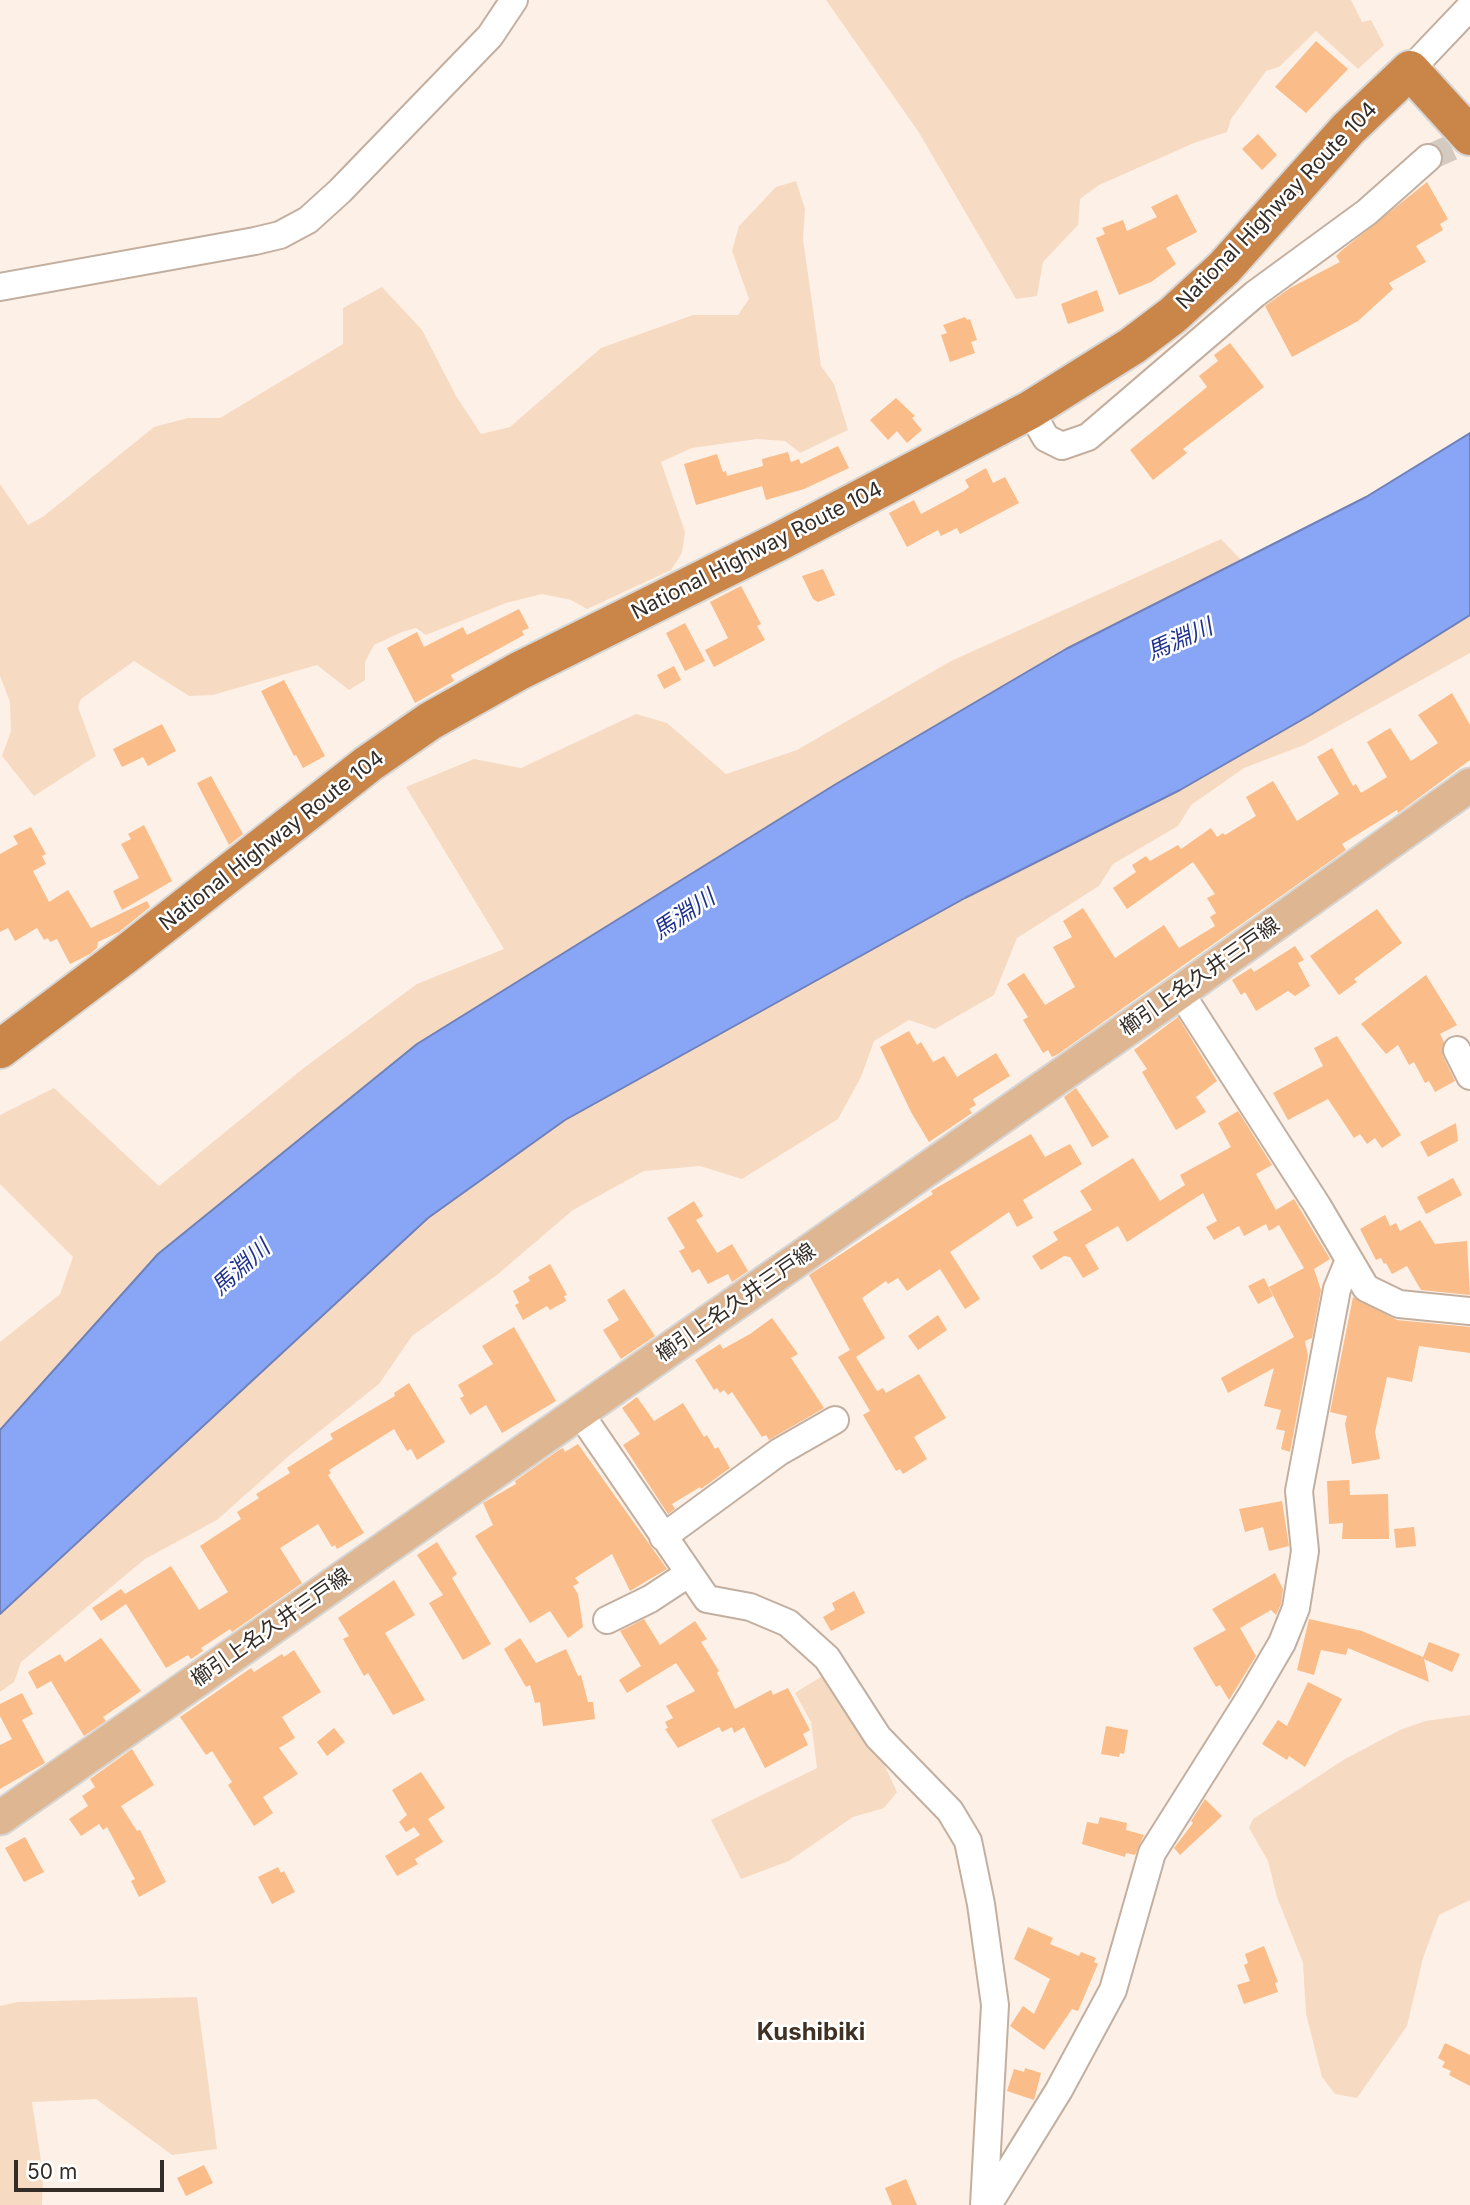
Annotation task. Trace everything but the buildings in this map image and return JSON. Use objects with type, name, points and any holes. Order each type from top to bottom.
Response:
[{"type":"highway","points":[[1410,70],[1470,136]]},
{"type":"highway","name":"National Highway Route 104","points":[[0,1049],[368,764],[430,721],[519,671],[782,540],[1030,410],[1132,346],[1173,315],[1224,268],[1348,130],[1410,70]]},
{"type":"main road","name":"櫛引上名久井三戸線","points":[[0,1818],[1468,790]]},
{"type":"street","points":[[0,287],[255,242],[280,235],[308,220],[340,191],[490,36],[514,0]]},
{"type":"street","points":[[1410,70],[1470,7]]},
{"type":"street","points":[[1030,410],[1046,438],[1062,446],[1088,437],[1255,294],[1359,218],[1428,158]]},
{"type":"street","points":[[1180,992],[1366,1288],[1399,1304],[1470,1311]]},
{"type":"street","points":[[1457,1050],[1470,1076]]},
{"type":"street","points":[[986,2205],[1059,2090],[1112,1990],[1152,1853],[1251,1696],[1282,1643],[1296,1608],[1305,1551],[1299,1491],[1337,1289],[1349,1260]]},
{"type":"street","points":[[579,1412],[707,1599],[750,1608],[788,1623],[827,1658],[878,1737],[950,1811],[968,1841],[981,1904],[995,2005],[986,2205]]},
{"type":"street","points":[[663,1537],[779,1452],[835,1420]]},
{"type":"street","points":[[607,1620],[650,1599],[688,1574]]},
{"type":"shaded area","points":[[826,0],[1351,0],[1362,22],[1371,20],[1384,45],[1358,69],[1316,31],[1279,67],[1266,71],[1231,119],[1227,132],[1194,143],[1099,185],[1080,199],[1078,225],[1043,262],[1037,296],[1016,299],[918,131]]},
{"type":"shaded area","points":[[796,181],[805,209],[803,239],[821,366],[834,384],[848,430],[800,453],[785,441],[757,439],[692,448],[661,462],[685,532],[682,553],[671,570],[587,609],[571,600],[542,594],[506,603],[426,635],[416,628],[402,632],[374,645],[365,662],[365,680],[349,690],[317,665],[213,695],[189,696],[134,661],[81,699],[78,707],[96,756],[34,796],[2,756],[11,731],[10,702],[0,676],[0,484],[28,525],[44,516],[154,427],[188,418],[220,418],[343,344],[343,308],[382,287],[422,330],[456,396],[481,434],[510,427],[601,348],[693,315],[738,315],[749,299],[732,251],[739,226],[776,187]]},
{"type":"shaded area","points":[[1221,539],[1241,560],[1066,649],[836,784],[417,1044],[158,1254],[0,1430],[0,1342],[60,1294],[73,1257],[0,1184],[0,1115],[54,1088],[159,1186],[305,1067],[417,984],[504,949],[406,787],[474,759],[521,768],[636,714],[667,723],[726,774],[797,750],[951,661]]},
{"type":"shaded area","points":[[1470,615],[1470,653],[1304,745],[1244,768],[1191,805],[1178,826],[1113,864],[1099,886],[1017,938],[994,995],[935,1029],[909,1020],[874,1041],[861,1077],[838,1119],[742,1179],[700,1166],[644,1171],[573,1210],[498,1274],[412,1336],[379,1384],[291,1454],[217,1520],[145,1559],[21,1662],[14,1682],[0,1692],[0,1614],[428,1218],[565,1120],[965,898],[1180,790],[1312,714]]},
{"type":"shaded area","points":[[824,1675],[884,1764],[897,1792],[884,1808],[853,1817],[789,1861],[741,1879],[711,1820],[817,1768],[811,1722],[795,1693]]},
{"type":"shaded area","points":[[1470,1715],[1470,1900],[1439,1915],[1423,1958],[1407,2026],[1357,2098],[1335,2094],[1322,2077],[1306,2014],[1303,1963],[1277,1897],[1268,1861],[1249,1828],[1253,1819],[1345,1759],[1400,1730],[1425,1721]]},
{"type":"shaded area","points":[[197,1997],[217,2149],[172,2155],[96,2099],[32,2102],[43,2174],[42,2205],[0,2205],[0,2006],[18,2002]]},
{"type":"water","name":"馬淵川","points":[[1470,433],[1470,615],[1312,714],[1180,790],[965,898],[565,1120],[428,1218],[0,1614],[0,1430],[158,1254],[417,1044],[836,784],[1066,649],[1366,497]]},
{"type":"tunnel","points":[[1428,158],[1470,139]]},
{"type":"district","name":"Kushibiki","points":[[811,2033]]}]
